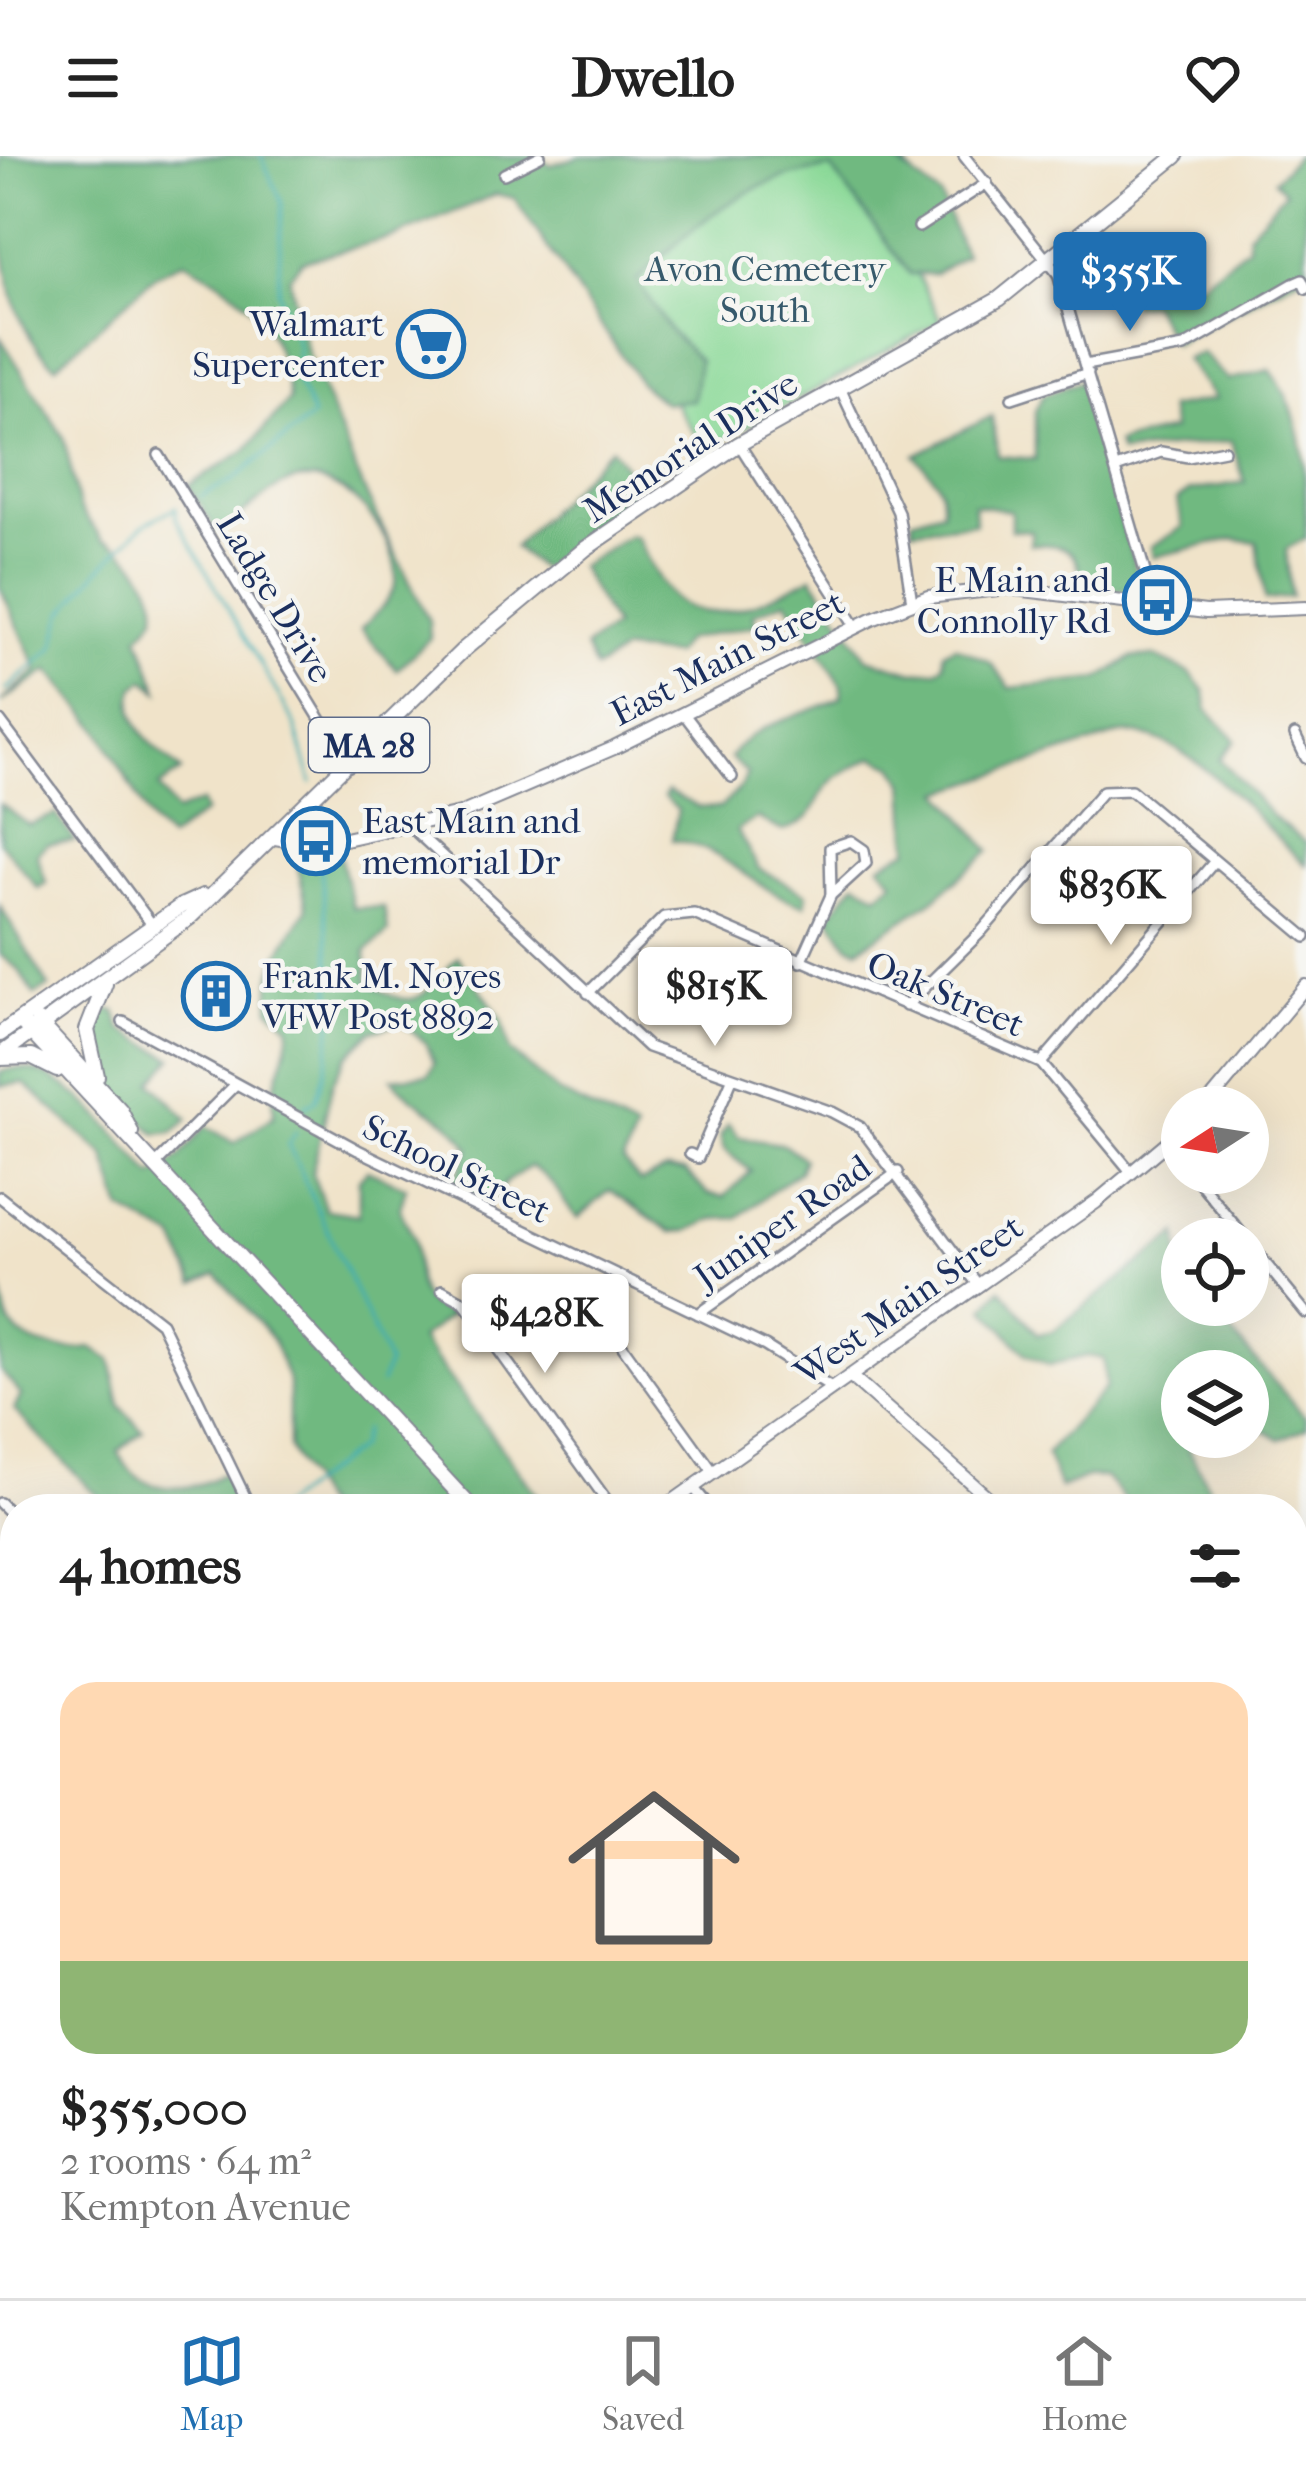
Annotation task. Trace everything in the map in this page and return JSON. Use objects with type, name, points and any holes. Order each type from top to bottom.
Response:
[{"type":"main road","name":"Memorial Drive","points":[[275,838],[508,611],[622,522],[739,443],[971,317],[1052,260],[1176,156]]},
{"type":"main road","name":"East Main Street","points":[[275,838],[317,845],[460,814],[683,714],[912,602],[1007,588],[1225,612],[1306,608]]},
{"type":"main road","name":"MA 28","points":[[0,1034],[31,1023],[109,978],[189,918],[208,895],[275,838]]},
{"type":"main road","name":"MA 28","points":[[0,1057],[31,1023],[153,926],[208,895]]},
{"type":"main road","points":[[109,978],[90,1014],[87,1047],[94,1072],[133,1137]]},
{"type":"main road","points":[[1222,1086],[1306,986]]},
{"type":"main road","points":[[31,1023],[120,1110]]},
{"type":"main road","points":[[31,1023],[80,1088]]},
{"type":"main road","points":[[0,1057],[42,1060],[133,1137],[459,1494]]},
{"type":"main road","name":"West Main Street","points":[[684,1494],[979,1286],[1161,1150]]},
{"type":"main road","points":[[851,1377],[984,1494]]},
{"type":"street","points":[[503,174],[540,156]]},
{"type":"street","points":[[964,156],[1052,260],[1155,606]]},
{"type":"street","points":[[919,227],[987,183]]},
{"type":"street","points":[[1012,398],[1087,369],[1184,347],[1304,285]]},
{"type":"street","points":[[840,388],[898,512],[912,602]]},
{"type":"street","points":[[739,443],[856,627]]},
{"type":"street","points":[[1116,468],[1161,452],[1188,457],[1224,450]]},
{"type":"street","name":"Ladge Drive","points":[[159,455],[349,766]]},
{"type":"street","points":[[683,714],[732,777]]},
{"type":"street","points":[[0,721],[153,926]]},
{"type":"street","points":[[1295,735],[1306,758]]},
{"type":"street","points":[[906,1006],[980,933],[1109,788],[1131,790],[1306,938]]},
{"type":"street","points":[[412,828],[648,1047],[847,1119],[872,1138],[979,1286]]},
{"type":"street","points":[[801,962],[831,895],[866,863],[864,850],[850,841],[830,848],[831,895]]},
{"type":"street","points":[[1041,1063],[1215,861]]},
{"type":"street","name":"Oak Street","points":[[588,993],[656,923],[678,912],[694,914],[1041,1063],[1132,1173]]},
{"type":"street","name":"School Street","points":[[123,1022],[456,1199],[782,1355],[833,1389]]},
{"type":"street","points":[[690,1154],[698,1158],[732,1079]]},
{"type":"street","points":[[156,1164],[236,1084]]},
{"type":"street","name":"Juniper Road","points":[[698,1314],[898,1172]]},
{"type":"street","points":[[1209,1194],[1229,1218]]},
{"type":"street","points":[[0,1197],[161,1323],[244,1494]]},
{"type":"street","points":[[1269,1267],[1306,1313]]},
{"type":"street","points":[[442,1290],[464,1301],[602,1494]]},
{"type":"street","points":[[622,1348],[714,1473]]},
{"type":"street","points":[[694,1487],[699,1494]]},
{"type":"green space","points":[[0,156],[540,156],[550,165],[582,156],[889,156],[940,196],[965,255],[935,274],[910,274],[832,169],[775,180],[749,192],[702,222],[637,281],[671,332],[699,360],[693,400],[664,403],[641,384],[514,198],[496,194],[397,236],[302,261],[289,278],[307,352],[365,492],[429,621],[430,638],[397,670],[361,629],[389,598],[396,575],[387,542],[353,498],[321,481],[294,481],[271,492],[218,534],[188,486],[246,450],[289,400],[278,352],[258,315],[226,286],[184,261],[157,274],[56,366],[24,325],[14,300],[3,243]]},
{"type":"green space","name":"Avon Cemetery South","points":[[778,156],[898,156],[938,203],[900,241],[941,321],[705,450],[583,262]]},
{"type":"green space","points":[[1296,156],[1306,156],[1306,273],[1173,344],[1151,303],[1133,305],[1114,274],[1134,259],[1150,272],[1169,255],[1198,285],[1248,246],[1248,233],[1285,192],[1274,180]]},
{"type":"green space","points":[[0,337],[64,438],[79,508],[103,540],[131,558],[153,592],[156,613],[139,636],[159,691],[145,680],[134,688],[134,715],[145,736],[181,771],[159,787],[176,812],[201,802],[205,812],[169,839],[153,825],[99,729],[49,670],[0,703],[38,670],[0,587]]},
{"type":"green space","points":[[1202,353],[1228,380],[1270,370],[1291,407],[1304,469],[1306,538],[1286,549],[1291,597],[1265,600],[1257,542],[1233,539],[1153,557],[1151,547],[1183,527],[1177,500],[1190,491],[1245,482],[1231,441],[1120,453],[1117,443],[1172,430],[1168,408],[1215,399],[1185,359]]},
{"type":"green space","points":[[1081,381],[1143,593],[1080,585],[1074,556],[1061,547],[1030,544],[1032,531],[1011,530],[1011,511],[974,504],[975,523],[913,529],[912,519],[942,510],[939,485],[915,455],[992,416],[998,456],[1035,459],[1035,411],[1043,395]]},
{"type":"green space","points":[[611,447],[637,484],[634,499],[541,569],[514,547]]},
{"type":"green space","points":[[628,536],[636,537],[671,595],[692,609],[709,612],[746,607],[812,576],[867,658],[914,672],[937,670],[944,664],[944,652],[955,646],[990,662],[1010,688],[1099,679],[1132,657],[1155,657],[1190,673],[1205,691],[1207,709],[1236,740],[1220,759],[1274,818],[1306,843],[1306,865],[1195,761],[1145,736],[1120,734],[942,792],[990,851],[933,900],[858,949],[848,945],[829,916],[856,882],[878,895],[894,881],[880,865],[909,849],[905,782],[894,766],[874,757],[835,778],[810,815],[796,826],[783,831],[757,818],[737,830],[759,869],[807,894],[805,905],[770,890],[708,851],[672,840],[678,810],[664,797],[667,792],[699,807],[720,808],[742,786],[747,773],[730,758],[739,746],[765,728],[841,697],[842,686],[786,600],[753,614],[757,625],[685,640],[674,655],[623,651],[595,669],[585,647],[614,627],[579,567]]},
{"type":"green space","points":[[0,804],[29,825],[56,814],[75,841],[47,844],[37,854],[46,883],[38,888],[0,842]]},
{"type":"green space","points":[[340,856],[353,908],[384,907],[388,932],[366,951],[368,982],[386,993],[411,999],[429,989],[458,957],[502,1020],[510,1051],[558,1092],[636,1131],[623,1161],[640,1182],[666,1170],[685,1171],[708,1194],[724,1197],[751,1171],[724,1150],[720,1137],[728,1124],[739,1137],[785,1145],[804,1159],[799,1171],[737,1218],[713,1219],[687,1231],[671,1232],[610,1190],[578,1218],[549,1181],[530,1166],[506,1182],[489,1204],[454,1181],[470,1149],[462,1137],[392,1078],[429,1074],[434,1063],[426,1043],[401,1023],[372,1031],[346,1057],[333,1082],[312,1173],[326,1210],[359,1215],[359,1179],[367,1170],[406,1187],[400,1208],[414,1240],[419,1288],[429,1304],[452,1314],[420,1339],[536,1494],[315,1494],[289,1448],[289,1382],[272,1339],[217,1274],[195,1284],[175,1239],[122,1210],[105,1156],[24,1083],[0,1086],[0,1072],[22,1069],[65,1086],[105,1121],[153,1176],[180,1157],[206,1126],[234,1143],[274,1116],[274,1091],[290,1027],[270,1008],[269,993],[278,956],[307,909],[296,858]]},
{"type":"green space","points":[[0,906],[49,987],[34,995],[19,970],[0,955]]},
{"type":"green space","points":[[101,1009],[116,1011],[121,1029],[173,1058],[152,1082],[188,1119],[174,1132],[156,1134],[110,1079],[100,1046]]},
{"type":"green space","points":[[1161,1247],[1161,1326],[1225,1326],[1246,1350],[1161,1350],[1161,1458],[1193,1458],[1213,1494],[1120,1494],[1105,1477],[1087,1477],[1060,1488],[1046,1454],[1106,1387],[1103,1358],[1086,1356],[1049,1365],[1026,1354],[985,1308],[1001,1288],[1038,1334],[1053,1331]]},
{"type":"green space","points":[[0,1285],[8,1319],[26,1338],[58,1348],[91,1348],[111,1360],[120,1406],[143,1431],[118,1451],[138,1477],[180,1488],[224,1473],[233,1494],[95,1494],[14,1410],[21,1395],[0,1370]]},
{"type":"green space","points":[[1269,1376],[1306,1418],[1306,1428],[1280,1439],[1269,1434]]},
{"type":"waterway","points":[[201,496],[233,480],[313,416],[295,378],[298,347],[278,291],[282,203],[261,156]]},
{"type":"waterway","points":[[6,690],[54,648],[63,613],[99,570],[143,525],[176,507],[176,518],[295,724],[312,783]]},
{"type":"waterway","points":[[305,1106],[315,1101],[324,1073],[332,1013],[320,860]]},
{"type":"waterway","points":[[296,1132],[288,1144],[388,1363],[381,1383]]},
{"type":"waterway","points":[[297,1494],[358,1448],[364,1430]]},
{"type":"place","name":"Walmart Supercenter","points":[[431,344]]},
{"type":"place","name":"E Main and Connolly Rd","points":[[1157,600]]},
{"type":"place","name":"East Main and memorial Dr","points":[[316,841]]},
{"type":"place","name":"Frank M. Noyes VFW Post 8892","points":[[216,996]]}]
